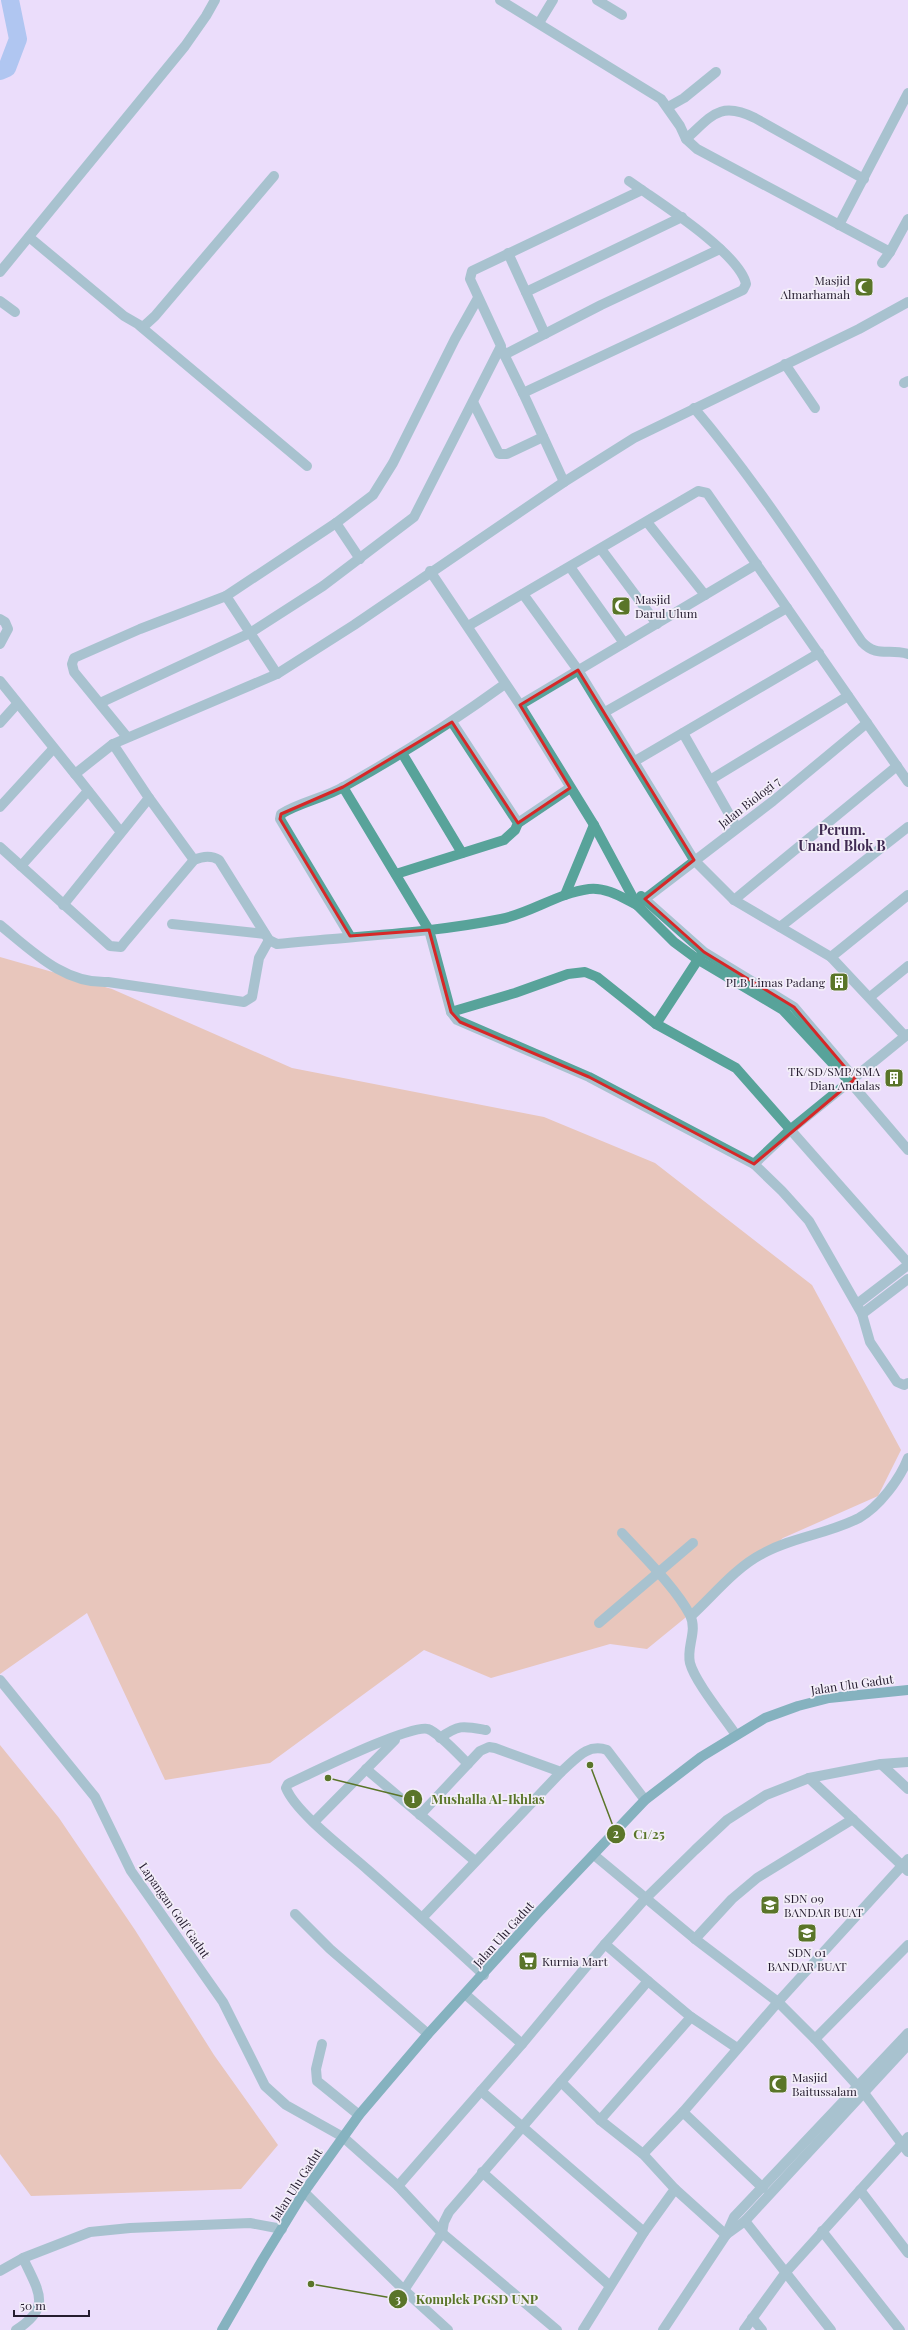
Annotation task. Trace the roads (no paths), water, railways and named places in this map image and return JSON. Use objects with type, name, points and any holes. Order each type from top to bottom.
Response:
[{"type":"street","points":[[0,272],[185,46],[206,16],[215,0]]},
{"type":"street","points":[[500,0],[651,91],[668,107],[686,139],[697,149],[890,252]]},
{"type":"street","points":[[538,23],[553,0]]},
{"type":"street","points":[[597,0],[622,15]]},
{"type":"street","points":[[668,107],[684,98],[716,72]]},
{"type":"street","points":[[839,224],[908,93]]},
{"type":"street","points":[[686,139],[718,112],[736,111],[754,118],[864,179]]},
{"type":"street","points":[[140,326],[148,324],[274,176]]},
{"type":"street","points":[[523,393],[743,290],[746,284],[743,275],[720,249],[682,217],[629,181]]},
{"type":"street","points":[[564,482],[478,298],[470,279],[472,271],[642,190]]},
{"type":"street","points":[[526,292],[682,217]]},
{"type":"street","points":[[882,263],[897,242],[908,219]]},
{"type":"street","points":[[897,242],[908,236]]},
{"type":"street","points":[[29,237],[124,316],[140,326],[307,466]]},
{"type":"street","points":[[100,703],[250,634],[323,586],[414,517],[473,402],[502,350],[545,334],[601,305],[720,249]]},
{"type":"street","points":[[508,253],[545,334]]},
{"type":"street","points":[[126,737],[74,672],[72,664],[77,655],[226,596],[336,523],[373,495],[393,464],[455,339],[478,298]]},
{"type":"street","points":[[0,301],[15,312]]},
{"type":"street","points":[[75,774],[113,744],[126,737],[277,674],[354,625],[430,571],[564,482],[634,438],[858,330],[908,302]]},
{"type":"street","points":[[785,364],[814,408]]},
{"type":"street","points":[[473,402],[499,454],[507,454],[543,437]]},
{"type":"street","points":[[694,408],[733,454],[758,487],[862,642],[872,650],[878,652],[908,654]]},
{"type":"street","points":[[468,626],[698,491],[707,493],[908,782]]},
{"type":"street","points":[[647,522],[705,595]]},
{"type":"street","points":[[336,523],[360,559]]},
{"type":"street","points":[[601,549],[657,624]]},
{"type":"street","points":[[520,705],[757,564]]},
{"type":"street","points":[[570,567],[624,643]]},
{"type":"street","points":[[430,571],[520,705],[594,825],[631,890],[674,942],[794,1007],[908,1150]]},
{"type":"street","points":[[523,594],[578,670],[635,761],[694,860],[734,900],[832,957],[907,1035],[790,1130],[754,1164]]},
{"type":"street","points":[[226,596],[277,674]]},
{"type":"street","points":[[604,712],[787,608]]},
{"type":"street","points":[[0,619],[5,622],[8,629],[0,644]]},
{"type":"street","points":[[635,761],[819,653]]},
{"type":"street","points":[[0,681],[120,831]]},
{"type":"street","points":[[350,936],[280,816],[283,813],[343,787],[402,753],[452,722],[505,684]]},
{"type":"street","points":[[710,780],[848,696]]},
{"type":"street","points":[[0,723],[17,704]]},
{"type":"street","points":[[452,722],[518,823]]},
{"type":"street","name":"Jalan Biologi 7","points":[[641,902],[737,828],[867,723]]},
{"type":"street","points":[[683,733],[737,828]]},
{"type":"street","points":[[113,744],[149,798],[194,860]]},
{"type":"street","points":[[0,807],[53,749]]},
{"type":"street","points":[[402,753],[462,853]]},
{"type":"street","points":[[734,900],[897,766]]},
{"type":"street","points":[[343,787],[429,930],[451,1012],[460,1022],[589,1077],[754,1164],[782,1191],[808,1221],[857,1304],[862,1314],[870,1342],[897,1382],[904,1385],[908,1383]]},
{"type":"street","points":[[396,874],[504,840],[515,830],[518,823],[570,788]]},
{"type":"street","points":[[21,866],[88,791]]},
{"type":"street","points":[[63,905],[120,831],[149,798]]},
{"type":"street","points":[[565,895],[594,825]]},
{"type":"street","points":[[780,927],[908,827]]},
{"type":"street","points":[[0,848],[110,946],[120,947],[194,860],[213,856],[219,860],[267,937],[277,944],[350,936],[429,930],[502,919],[565,895],[591,889],[612,892],[641,902]]},
{"type":"street","points":[[832,957],[908,895]]},
{"type":"street","points":[[172,924],[267,937]]},
{"type":"street","points":[[0,925],[53,968],[80,978],[94,982],[108,982],[244,1002],[252,997],[259,958],[267,937]]},
{"type":"street","points":[[656,1024],[701,956]]},
{"type":"street","points":[[870,997],[908,966]]},
{"type":"street","points":[[451,1012],[515,993],[568,974],[585,972],[597,976],[656,1024],[736,1068],[908,1264],[857,1304]]},
{"type":"street","points":[[852,1080],[908,1140]]},
{"type":"street","points":[[862,1314],[908,1279]]},
{"type":"street","points":[[691,1616],[744,1566],[761,1554],[777,1546],[859,1518],[897,1480],[908,1458]]},
{"type":"street","points":[[622,1533],[659,1574],[691,1616],[693,1626],[688,1648],[690,1665],[736,1735]]},
{"type":"street","points":[[599,1623],[659,1574],[693,1543]]},
{"type":"street","name":"Lapangan Golf Gadut","points":[[0,1680],[95,1797],[131,1871],[223,2002],[265,2086],[286,2105],[343,2137],[398,2186],[442,2232],[557,2330]]},
{"type":"street","name":"Jalan Ulu Gadut","points":[[222,2330],[304,2192],[359,2115],[428,2034],[484,1975],[537,1914],[645,1800],[700,1757],[765,1718],[798,1706],[829,1698],[908,1690]]},
{"type":"street","points":[[440,1738],[454,1729],[463,1726],[486,1730]]},
{"type":"street","points":[[468,1764],[428,1729],[414,1730],[288,1784],[286,1788],[288,1794],[314,1822],[484,1975]]},
{"type":"street","points":[[314,1822],[399,1736]]},
{"type":"street","points":[[422,1918],[561,1772],[588,1749],[597,1747],[607,1750],[645,1800]]},
{"type":"street","points":[[420,1816],[468,1764],[484,1749],[495,1748],[561,1772]]},
{"type":"street","points":[[398,2186],[522,2044],[605,1944],[645,1899],[727,1820],[766,1795],[809,1778],[881,1764],[908,1762]]},
{"type":"street","points":[[881,1764],[908,1789]]},
{"type":"street","points":[[366,1769],[475,1861]]},
{"type":"street","points":[[643,2154],[683,2112],[778,2002],[906,1866],[852,1819],[809,1778]]},
{"type":"street","points":[[695,1939],[732,1899],[757,1878],[852,1819]]},
{"type":"street","points":[[594,1855],[645,1899],[695,1939],[778,2002],[815,2039],[861,2089],[905,2140],[908,2152]]},
{"type":"street","points":[[295,1914],[330,1949],[428,2034]]},
{"type":"street","points":[[605,1944],[692,2017],[737,2048]]},
{"type":"street","points":[[815,2039],[908,1945]]},
{"type":"street","points":[[404,2290],[442,2232],[444,2222],[450,2212],[482,2172],[648,1981]]},
{"type":"street","points":[[465,1994],[522,2044]]},
{"type":"street","points":[[600,2120],[692,2017]]},
{"type":"street","points":[[726,2235],[745,2221],[908,2033]]},
{"type":"street","points":[[322,2044],[316,2069],[317,2082],[359,2115]]},
{"type":"street","points":[[663,2330],[726,2235],[734,2217],[861,2089],[908,2045]]},
{"type":"street","points":[[561,2082],[600,2120],[643,2154],[675,2190],[726,2235]]},
{"type":"street","points":[[480,2091],[644,2232]]},
{"type":"street","points":[[683,2112],[762,2188]]},
{"type":"street","points":[[744,2330],[786,2272],[905,2140]]},
{"type":"street","points":[[482,2172],[610,2285]]},
{"type":"street","points":[[583,2330],[644,2232],[675,2190]]},
{"type":"street","points":[[860,2190],[908,2253]]},
{"type":"street","points":[[304,2192],[404,2290],[448,2330]]},
{"type":"street","points":[[745,2221],[831,2330]]},
{"type":"street","points":[[0,2271],[23,2258],[90,2232],[130,2228],[250,2223],[282,2229]]},
{"type":"street","points":[[822,2231],[900,2330]]},
{"type":"street","points":[[16,2330],[36,2314],[40,2304],[38,2292],[23,2258]]},
{"type":"street","points":[[752,2318],[762,2330]]},
{"type":"waterway","points":[[0,71],[7,68],[18,39],[10,0]]},
{"type":"place","name":"Masjid Almarhamah","points":[[864,287]]},
{"type":"place","name":"Masjid Darul Ulum","points":[[621,606]]},
{"type":"place","name":"PLB Limas Padang","points":[[839,982]]},
{"type":"place","name":"TK/SD/SMP/SMA Dian Andalas","points":[[894,1078]]},
{"type":"place","name":"C1/25","points":[[590,1765]]},
{"type":"place","name":"Mushalla Al-Ikhlas","points":[[328,1778]]},
{"type":"place","name":"SDN 09 BANDAR BUAT","points":[[770,1905]]},
{"type":"place","name":"SDN 01 BANDAR BUAT","points":[[807,1933]]},
{"type":"place","name":"Kurnia Mart","points":[[528,1961]]},
{"type":"place","name":"Masjid Baitussalam","points":[[778,2084]]},
{"type":"place","name":"Komplek PGSD UNP","points":[[311,2284]]},
{"type":"district","name":"Perum. Unand Blok B","points":[[842,838]]}]
